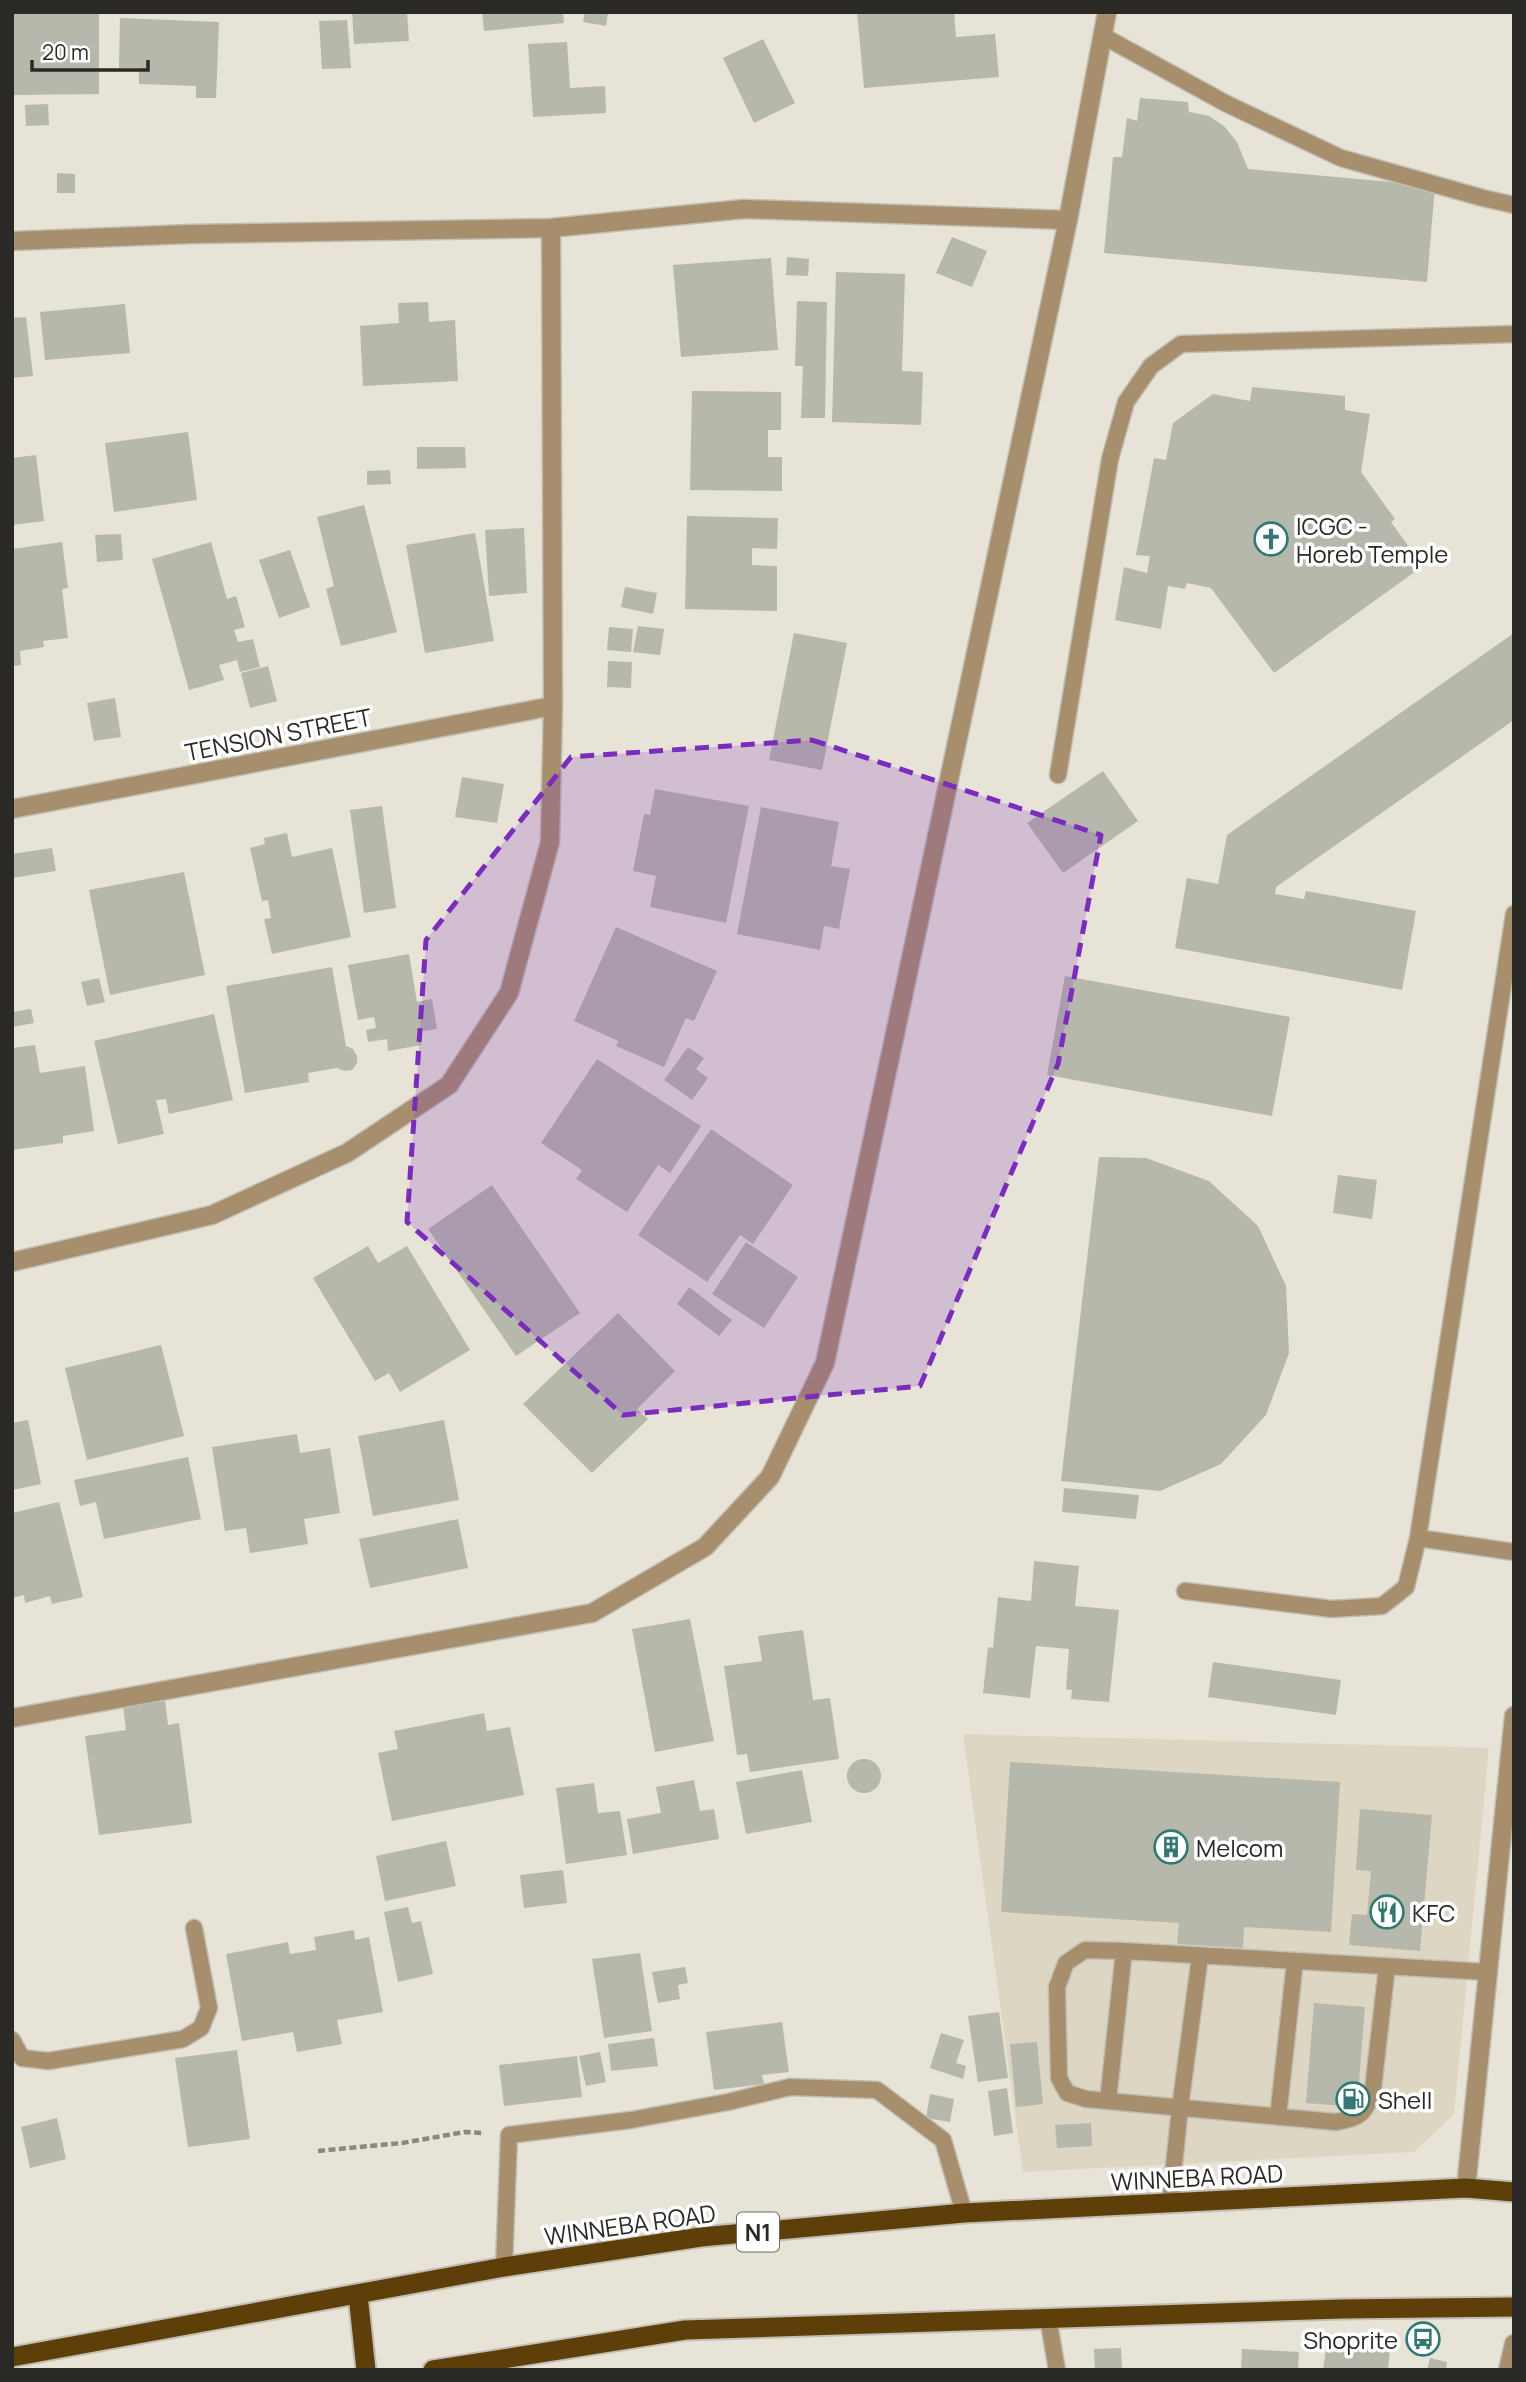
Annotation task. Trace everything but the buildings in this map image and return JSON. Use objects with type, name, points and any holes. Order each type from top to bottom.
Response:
[{"type":"highway","name":"WINNEBA ROAD","points":[[12,2357],[504,2267],[701,2237],[964,2213],[1466,2188],[1509,2190]]},
{"type":"highway","points":[[358,2295],[366,2370]]},
{"type":"highway","points":[[433,2370],[685,2330],[1341,2309],[1514,2307]]},
{"type":"street","points":[[12,1718],[592,1613],[705,1547],[770,1477],[825,1363],[1068,220],[1107,12]]},
{"type":"street","points":[[12,241],[204,233],[551,228],[744,209],[1068,220]]},
{"type":"street","points":[[12,1262],[212,1215],[347,1153],[449,1085],[509,993],[550,842],[553,705],[551,228]]},
{"type":"street","name":"TENSION STREET","points":[[12,809],[553,705]]},
{"type":"street","points":[[1466,2188],[1514,1716]]},
{"type":"street","points":[[1508,2370],[1514,2344]]},
{"type":"lane","points":[[1103,36],[1227,104],[1341,158],[1514,205]]},
{"type":"lane","points":[[1058,775],[1110,459],[1126,402],[1151,366],[1181,344],[1514,334]]},
{"type":"lane","points":[[1185,1591],[1332,1609],[1382,1606],[1406,1587],[1418,1538],[1510,955],[1514,914]]},
{"type":"lane","points":[[1418,1538],[1514,1552]]},
{"type":"lane","points":[[12,2040],[22,2058],[48,2061],[183,2039],[201,2028],[209,2008],[194,1928]]},
{"type":"lane","points":[[1387,1966],[1373,2089],[1367,2108],[1354,2119],[1336,2122],[1086,2099],[1067,2093],[1059,2078],[1057,1987],[1066,1963],[1085,1950],[1124,1951],[1200,1956],[1387,1966],[1488,1972]]},
{"type":"lane","points":[[1108,2101],[1124,1951]]},
{"type":"lane","points":[[1170,2203],[1200,1956]]},
{"type":"lane","points":[[1278,2117],[1295,1961]]},
{"type":"lane","points":[[504,2267],[509,2135],[631,2120],[790,2087],[877,2090],[943,2140],[964,2213]]},
{"type":"lane","points":[[1048,2318],[1057,2370]]},
{"type":"path","points":[[318,2151],[402,2143],[466,2132],[509,2135]]},
{"type":"highlighted area","points":[[812,740],[1101,835],[1058,1064],[920,1386],[623,1415],[407,1222],[426,940],[571,757]]},
{"type":"shaded area","points":[[963,1734],[1489,1748],[1454,2114],[1414,2152],[1023,2172]]},
{"type":"place","name":"ICGC - Horeb Temple","points":[[1271,539]]},
{"type":"place","name":"Melcom","points":[[1171,1847]]},
{"type":"place","name":"KFC","points":[[1387,1912]]},
{"type":"place","name":"Shell","points":[[1353,2099]]},
{"type":"place","name":"Shoprite","points":[[1423,2339]]}]
